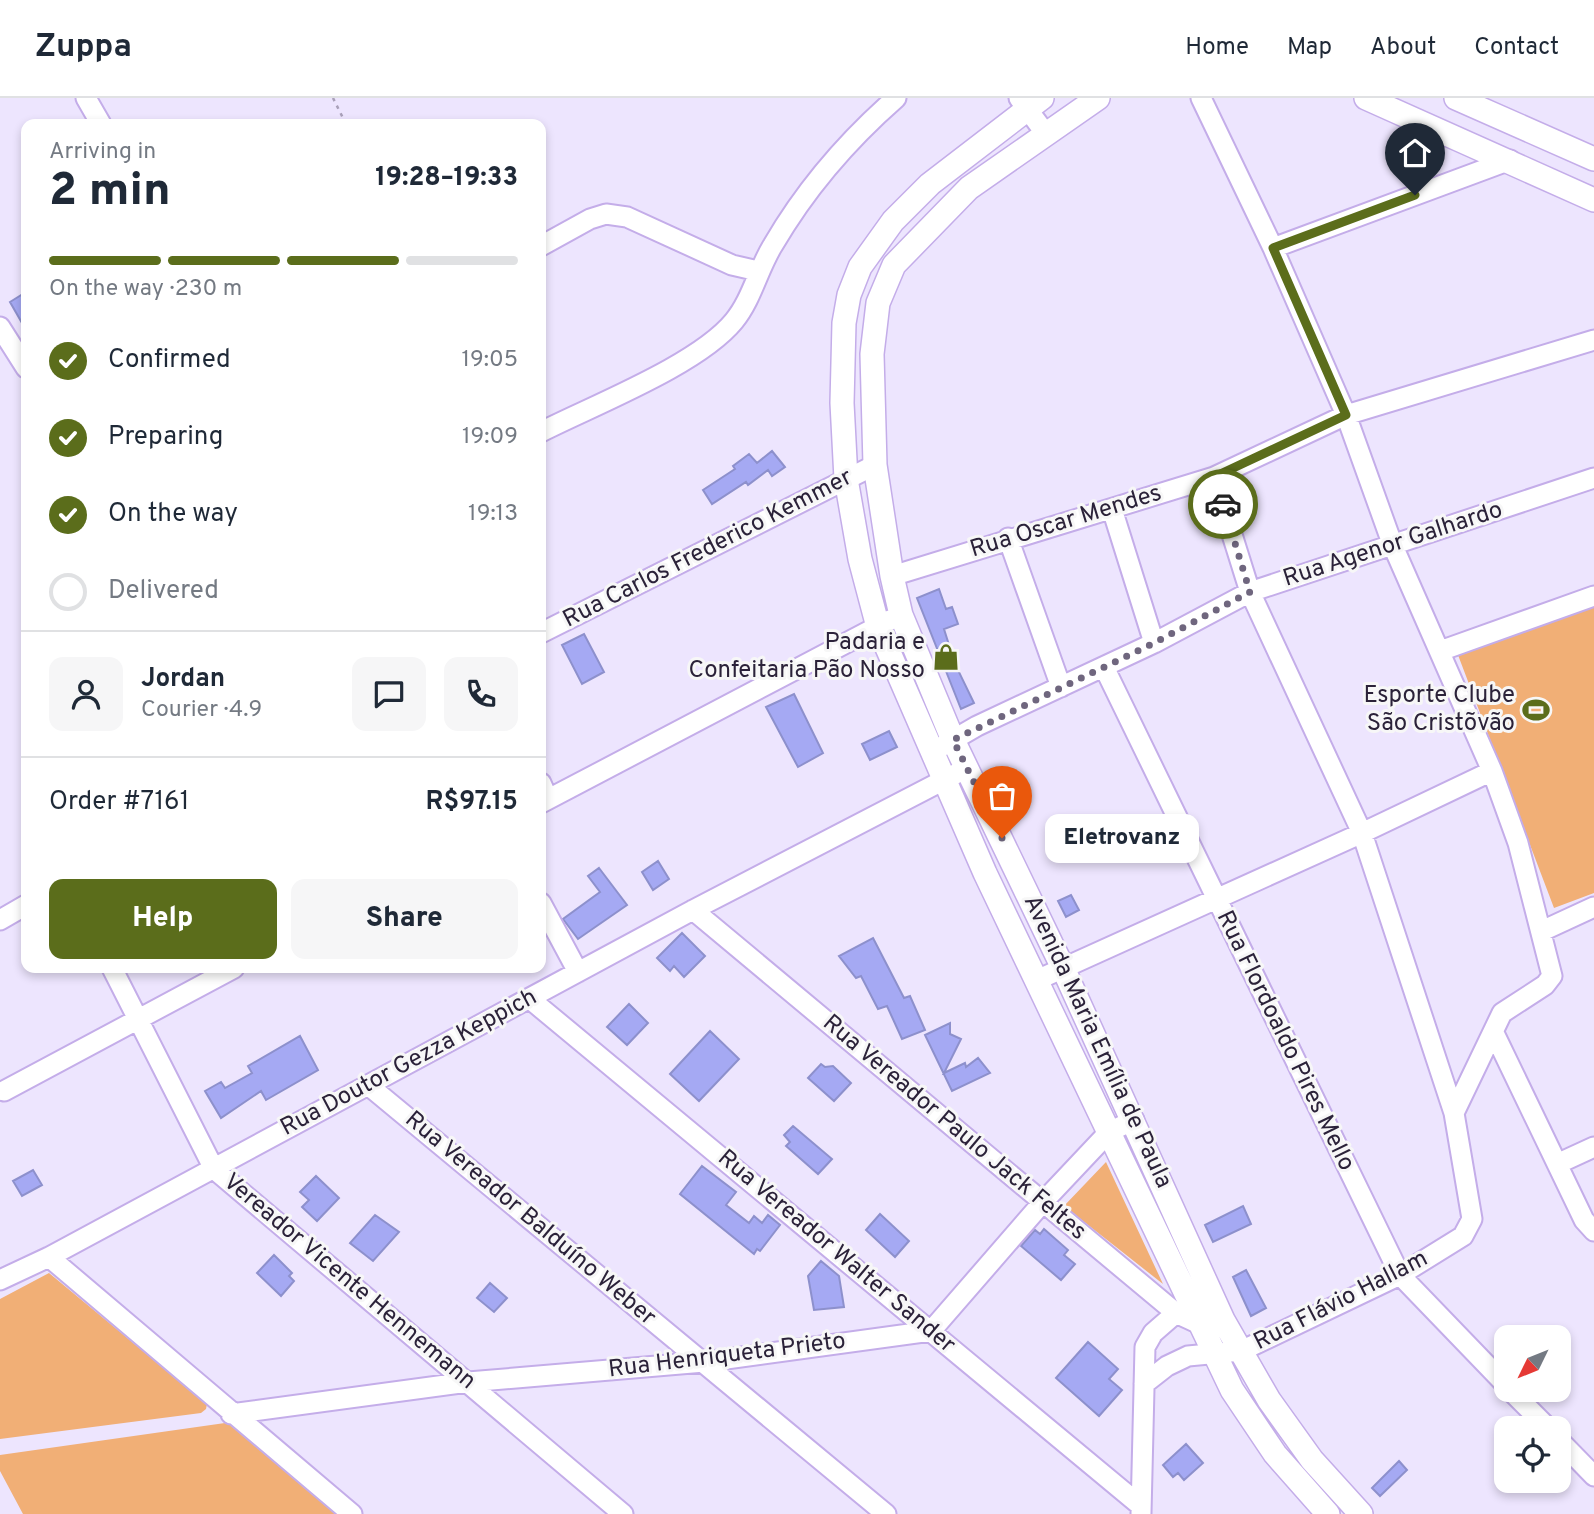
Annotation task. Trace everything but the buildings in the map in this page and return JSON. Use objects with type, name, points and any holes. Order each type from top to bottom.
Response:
[{"type":"main road","name":"Avenida Maria Emília de Paula","points":[[1098,98],[970,188],[894,265],[878,303],[872,354],[875,465],[892,576],[901,615],[943,746],[944,779],[985,873],[1109,1132],[1212,1323],[1241,1351],[1269,1400],[1312,1460],[1361,1514]]},
{"type":"main road","points":[[1366,98],[1510,160],[1594,200]]},
{"type":"main road","points":[[1456,98],[1594,159]]},
{"type":"main road","name":"Avenida Maria Emília de Paula","points":[[1030,102],[930,184],[893,221],[860,267],[849,295],[844,323],[842,403],[846,479],[860,559],[878,626],[943,746],[967,768],[1134,1120],[1212,1323],[1215,1354],[1232,1390],[1311,1505],[1328,1514]]},
{"type":"street","points":[[86,98],[98,119]]},
{"type":"street","points":[[546,430],[691,357],[714,341],[734,320],[749,298],[758,271],[818,180],[857,134],[896,98]]},
{"type":"street","points":[[1201,98],[1273,248],[1346,415],[1393,547],[1492,771],[1518,843],[1542,931],[1552,976],[1545,985],[1502,1013],[1454,1113]]},
{"type":"street","points":[[1030,102],[1046,134]]},
{"type":"street","points":[[1273,248],[1510,160]]},
{"type":"street","points":[[546,243],[590,219],[606,214],[627,217],[732,265],[758,271]]},
{"type":"street","points":[[0,327],[21,356]]},
{"type":"street","name":"Rua Oscar Mendes","points":[[892,576],[1008,538],[1214,477],[1346,415],[1594,340]]},
{"type":"street","name":"Rua Carlos Frederico Kemmer","points":[[546,631],[875,465]]},
{"type":"street","points":[[1214,477],[1250,592],[1362,833],[1454,1113]]},
{"type":"street","name":"Rua Agenor Galhardo","points":[[943,746],[1154,643],[1250,592],[1393,547],[1594,478]]},
{"type":"street","points":[[1112,509],[1154,643]]},
{"type":"street","points":[[1008,538],[1060,687]]},
{"type":"street","points":[[1440,651],[1594,596]]},
{"type":"street","points":[[546,793],[901,615]]},
{"type":"street","name":"Rua Flordoaldo Pires Mello","points":[[1104,667],[1400,1275],[1494,1373]]},
{"type":"street","name":"Rua Doutor Gezza Keppich","points":[[0,1280],[49,1257],[214,1169],[693,910],[967,768]]},
{"type":"street","points":[[1037,979],[1362,833],[1492,771]]},
{"type":"street","points":[[985,873],[1013,861]]},
{"type":"street","points":[[0,920],[21,908]]},
{"type":"street","points":[[1542,931],[1594,908]]},
{"type":"street","name":"Rua Vereador Paulo Jack Feltes","points":[[693,910],[1176,1312],[1212,1323]]},
{"type":"street","points":[[546,912],[578,972]]},
{"type":"street","name":"Vereador Vicente Hennemann","points":[[114,973],[140,1019],[214,1169],[623,1514]]},
{"type":"street","points":[[4,1091],[225,973]]},
{"type":"street","name":"Rua Vereador Walter Sander","points":[[530,999],[932,1331],[1141,1510]]},
{"type":"street","points":[[1494,1032],[1584,1220],[1594,1231]]},
{"type":"street","name":"Rua Vereador Balduíno Weber","points":[[368,1085],[887,1514]]},
{"type":"street","name":"Rua Flávio Hallam","points":[[1144,1384],[1177,1360],[1241,1351],[1400,1275],[1463,1236],[1472,1219],[1454,1113]]},
{"type":"street","points":[[932,1331],[1043,1202],[1109,1132],[1134,1120]]},
{"type":"street","points":[[1557,1164],[1594,1147]]},
{"type":"street","points":[[49,1257],[352,1514]]},
{"type":"street","points":[[1141,1510],[1145,1347],[1153,1333],[1176,1312]]},
{"type":"street","name":"Rua Henriqueta Prieto","points":[[231,1414],[468,1382],[704,1362],[932,1331]]},
{"type":"street","name":"Rua Flordoaldo Pires Mello","points":[[1522,1402],[1536,1416]]},
{"type":"street","points":[[1571,1452],[1594,1476]]},
{"type":"street","points":[[1311,1505],[1312,1460]]},
{"type":"path","points":[[333,98],[344,119]]},
{"type":"shaded area","name":"Esporte Clube São Cristõvão","points":[[1594,604],[1594,893],[1554,908],[1458,655]]},
{"type":"shaded area","points":[[1106,1162],[1163,1284],[1064,1206]]},
{"type":"shaded area","points":[[49,1273],[207,1404],[206,1409],[201,1413],[0,1439],[0,1299]]},
{"type":"shaded area","points":[[232,1422],[343,1514],[23,1514],[0,1471],[0,1455]]},
{"type":"way so far","points":[[1002,838],[953,740],[977,726],[1154,643],[1250,592],[1223,504]]},
{"type":"place","name":"Padaria e Confeitaria Pão Nosso","points":[[946,657]]},
{"type":"place","name":"Esporte Clube São Cristõvão","points":[[1536,710]]},
{"type":"place","name":"Eletrovanz","points":[[1002,838]]},
{"type":"route","points":[[1223,504],[1214,477],[1346,415],[1273,248],[1415,195]]}]
